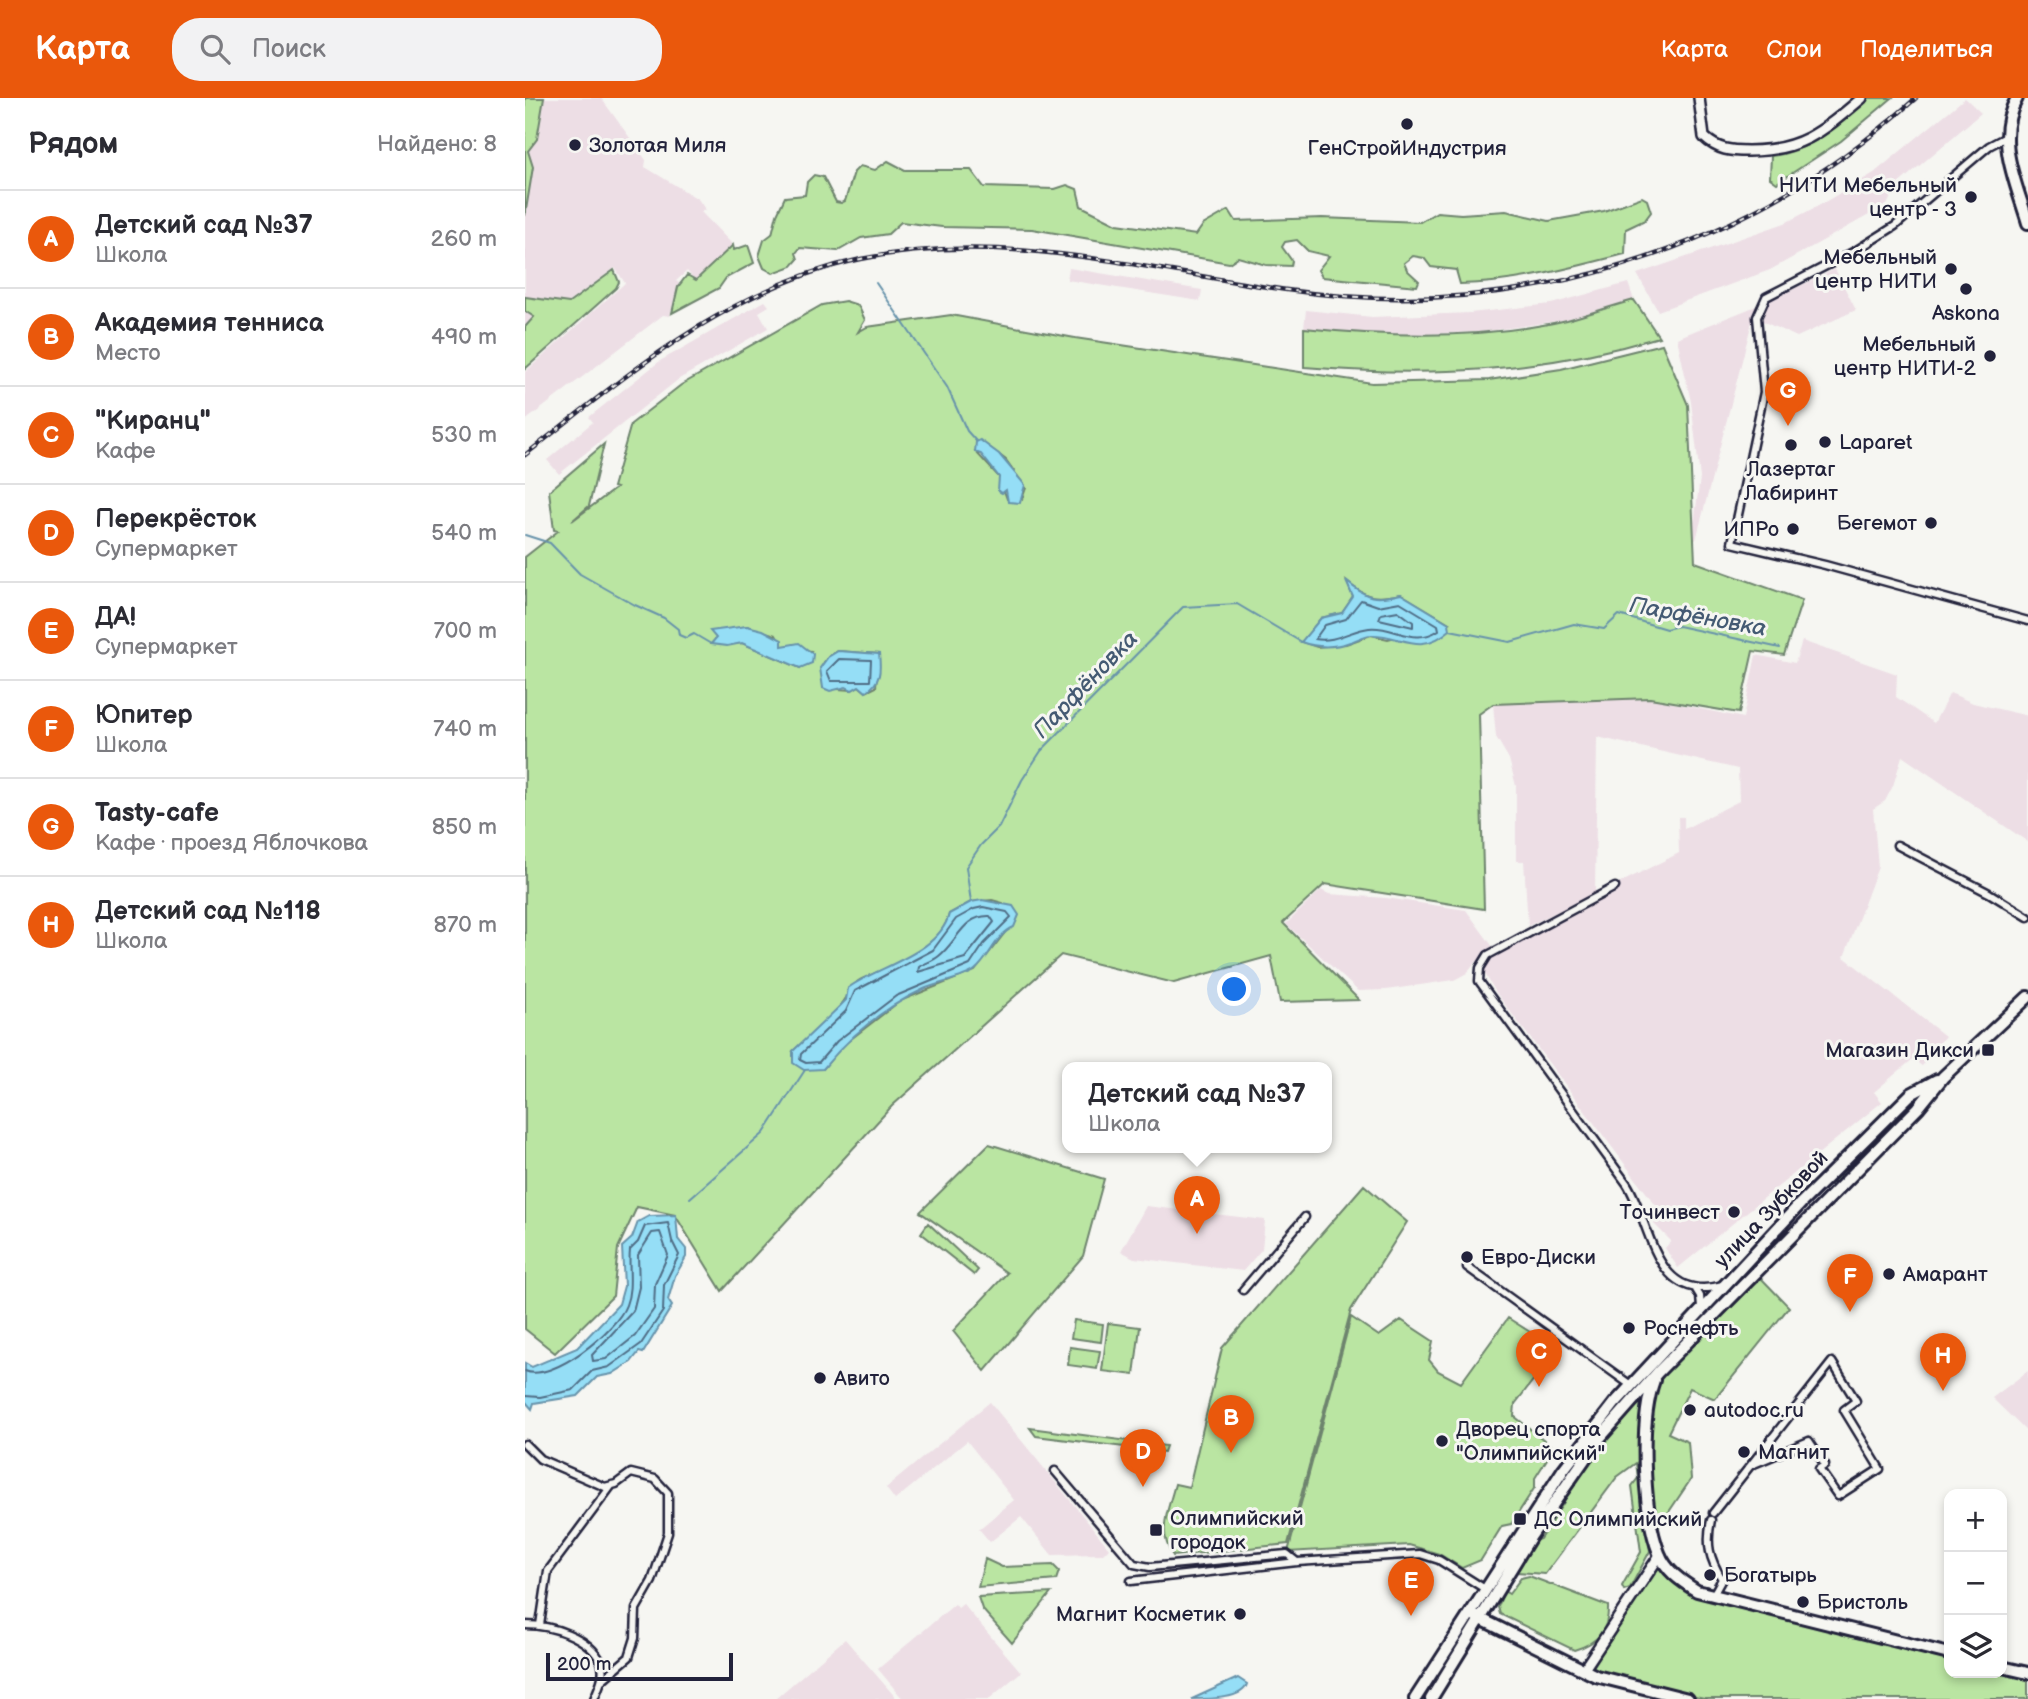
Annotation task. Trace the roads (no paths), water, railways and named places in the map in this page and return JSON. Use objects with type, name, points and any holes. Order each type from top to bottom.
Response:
[{"type":"main road","points":[[1699,98],[1704,137],[1723,150],[1778,150],[1815,135],[1862,98]]},
{"type":"main road","points":[[2017,98],[2008,120],[2006,137],[2008,159],[2028,223]]},
{"type":"main road","points":[[2006,137],[2024,98]]},
{"type":"main road","name":"улица Зубковой","points":[[1415,1699],[1637,1385],[1655,1376],[1919,1108],[1943,1077],[2028,997]]},
{"type":"main road","name":"улица Зубковой","points":[[1430,1699],[1475,1616],[1485,1590],[1563,1470],[1701,1310],[1801,1203],[1911,1094],[1943,1077]]},
{"type":"main road","points":[[1911,1094],[1917,1094],[1921,1099],[1919,1108]]},
{"type":"main road","points":[[1827,1177],[1827,1185],[1839,1188]]},
{"type":"main road","points":[[1815,1189],[1823,1188],[1828,1193],[1828,1201]]},
{"type":"main road","points":[[1801,1203],[1813,1216]]},
{"type":"main road","points":[[1748,1260],[1757,1260],[1761,1264],[1757,1272]]},
{"type":"main road","points":[[1655,1376],[1646,1402],[1646,1483],[1660,1555],[1675,1577],[1697,1591],[1944,1653]]},
{"type":"main road","points":[[1637,1385],[1646,1402]]},
{"type":"main road","points":[[1584,1668],[1660,1555]]},
{"type":"main road","points":[[1475,1616],[1611,1681],[1688,1699]]},
{"type":"main road","points":[[2007,1668],[2028,1674]]},
{"type":"street","points":[[2006,137],[1989,146],[1895,226],[1855,251],[1766,297],[1760,305],[1758,335],[1764,391],[1732,543],[1825,565],[2028,621]]},
{"type":"street","points":[[1897,845],[2028,917]]},
{"type":"street","points":[[1615,887],[1488,956],[1480,968],[1479,981],[1627,1184],[1640,1206],[1647,1235],[1657,1259],[1671,1273],[1695,1289],[1702,1302],[1701,1310]]},
{"type":"street","points":[[1243,1290],[1305,1217]]},
{"type":"street","points":[[1467,1267],[1637,1385]]},
{"type":"street","points":[[1695,1289],[1710,1290],[1725,1285]]},
{"type":"street","points":[[1713,1595],[1722,1578],[1710,1558],[1707,1537],[1712,1516],[1832,1362],[1856,1401],[1844,1410],[1880,1469],[1838,1496],[1819,1469],[1825,1465],[1809,1441],[1753,1464]]},
{"type":"street","points":[[525,1444],[540,1459],[605,1487],[631,1473],[655,1479],[668,1493],[668,1534],[652,1581],[636,1609],[635,1638],[629,1657],[602,1680]]},
{"type":"street","points":[[1055,1471],[1134,1564],[1150,1567],[1287,1555],[1297,1562]]},
{"type":"street","points":[[540,1625],[548,1571],[612,1485]]},
{"type":"street","points":[[1131,1581],[1297,1562],[1420,1554],[1439,1560],[1485,1590]]},
{"type":"street","points":[[1148,1578],[1150,1567]]},
{"type":"street","points":[[525,1625],[540,1625],[566,1633],[587,1647],[601,1663],[602,1680],[594,1699]]},
{"type":"water","points":[[980,440],[999,454],[1025,485],[1020,503],[1008,502],[1006,490],[1002,493],[998,491],[999,477],[981,454],[975,452],[976,442]]},
{"type":"water","points":[[1346,581],[1366,595],[1384,597],[1401,594],[1449,623],[1450,630],[1439,638],[1420,643],[1371,635],[1332,646],[1301,642],[1321,618],[1342,613],[1353,597]]},
{"type":"water","points":[[747,626],[763,630],[782,640],[782,646],[799,643],[813,654],[812,663],[800,668],[742,643],[727,646],[711,644],[716,638],[710,631]]},
{"type":"water","points":[[838,651],[879,654],[879,676],[866,692],[859,686],[852,690],[846,687],[830,691],[823,688],[820,668],[828,657]]},
{"type":"water","points":[[982,900],[1013,906],[1019,915],[1014,927],[1002,935],[975,970],[965,976],[924,989],[896,1004],[857,1034],[823,1069],[804,1070],[793,1063],[793,1051],[846,1000],[848,988],[920,949],[943,928],[949,914],[971,902]]},
{"type":"water","points":[[676,1215],[678,1239],[686,1249],[686,1257],[675,1276],[668,1300],[672,1306],[643,1353],[639,1352],[631,1362],[612,1374],[597,1377],[578,1396],[534,1403],[532,1409],[525,1401],[525,1363],[532,1367],[577,1348],[619,1304],[624,1286],[622,1247],[632,1238],[638,1222],[649,1216]]},
{"type":"water","points":[[1238,1678],[1247,1684],[1239,1693],[1225,1697],[1192,1699]]},
{"type":"waterway","points":[[876,283],[947,387],[967,431],[976,441]]},
{"type":"waterway","points":[[525,535],[550,543],[580,574],[664,618],[678,629],[679,635],[686,638],[694,634],[711,644]]},
{"type":"waterway","name":"Парфёновка","points":[[971,902],[966,867],[981,845],[999,827],[1022,780],[1041,751],[1183,607],[1237,604],[1301,642]]},
{"type":"waterway","name":"Парфёновка","points":[[1450,630],[1510,642],[1574,624],[1604,629],[1619,615],[1666,629],[1678,626],[1780,648]]},
{"type":"waterway","name":"Парфёновка","points":[[690,1198],[764,1133],[805,1070]]},
{"type":"railway","points":[[525,455],[642,365],[724,312],[767,290],[813,272],[861,259],[915,251],[968,248],[1022,250],[1128,263],[1287,290],[1373,298],[1458,296],[1542,285],[1623,265],[1702,236],[1777,198],[1849,152],[1916,98]]},
{"type":"place","name":"ГенСтройИндустрия","points":[[1407,124]]},
{"type":"place","name":"Золотая Миля","points":[[575,145]]},
{"type":"place","name":"НИТИ Мебельный центр - 3","points":[[1971,197]]},
{"type":"place","name":"Мебельный центр НИТИ","points":[[1951,269]]},
{"type":"place","name":"Askona","points":[[1966,289]]},
{"type":"place","name":"Мебельный центр НИТИ-2","points":[[1990,356]]},
{"type":"place","name":"Tasty-cafe","points":[[1788,426]]},
{"type":"place","name":"Laparet","points":[[1825,442]]},
{"type":"place","name":"Лазертаг Лабиринт","points":[[1791,445]]},
{"type":"place","name":"Бегемот","points":[[1931,523]]},
{"type":"place","name":"ИПРо","points":[[1793,529]]},
{"type":"place","name":"Магазин Дикси","points":[[1988,1050]]},
{"type":"place","name":"Точинвест","points":[[1734,1212]]},
{"type":"place","name":"Детский сад №37","points":[[1197,1234]]},
{"type":"place","name":"Евро-Диски","points":[[1467,1257]]},
{"type":"place","name":"Амарант","points":[[1889,1274]]},
{"type":"place","name":"Юпитер","points":[[1850,1312]]},
{"type":"place","name":"Роснефть","points":[[1629,1328]]},
{"type":"place","name":"Авито","points":[[820,1378]]},
{"type":"place","name":"\"Киранц\"","points":[[1539,1387]]},
{"type":"place","name":"Детский сад №118","points":[[1943,1391]]},
{"type":"place","name":"autodoc.ru","points":[[1690,1410]]},
{"type":"place","name":"Дворец спорта \"Олимпийский\"","points":[[1442,1441]]},
{"type":"place","name":"Магнит","points":[[1744,1452]]},
{"type":"place","name":"Академия тенниса","points":[[1231,1453]]},
{"type":"place","name":"Перекрёсток","points":[[1143,1487]]},
{"type":"place","name":"ДС Олимпийский","points":[[1520,1519]]},
{"type":"place","name":"Олимпийский городок","points":[[1156,1530]]},
{"type":"place","name":"Богатырь","points":[[1710,1575]]},
{"type":"place","name":"Бристоль","points":[[1803,1602]]},
{"type":"place","name":"Магнит Косметик","points":[[1240,1614]]},
{"type":"place","name":"ДА!","points":[[1411,1616]]}]
